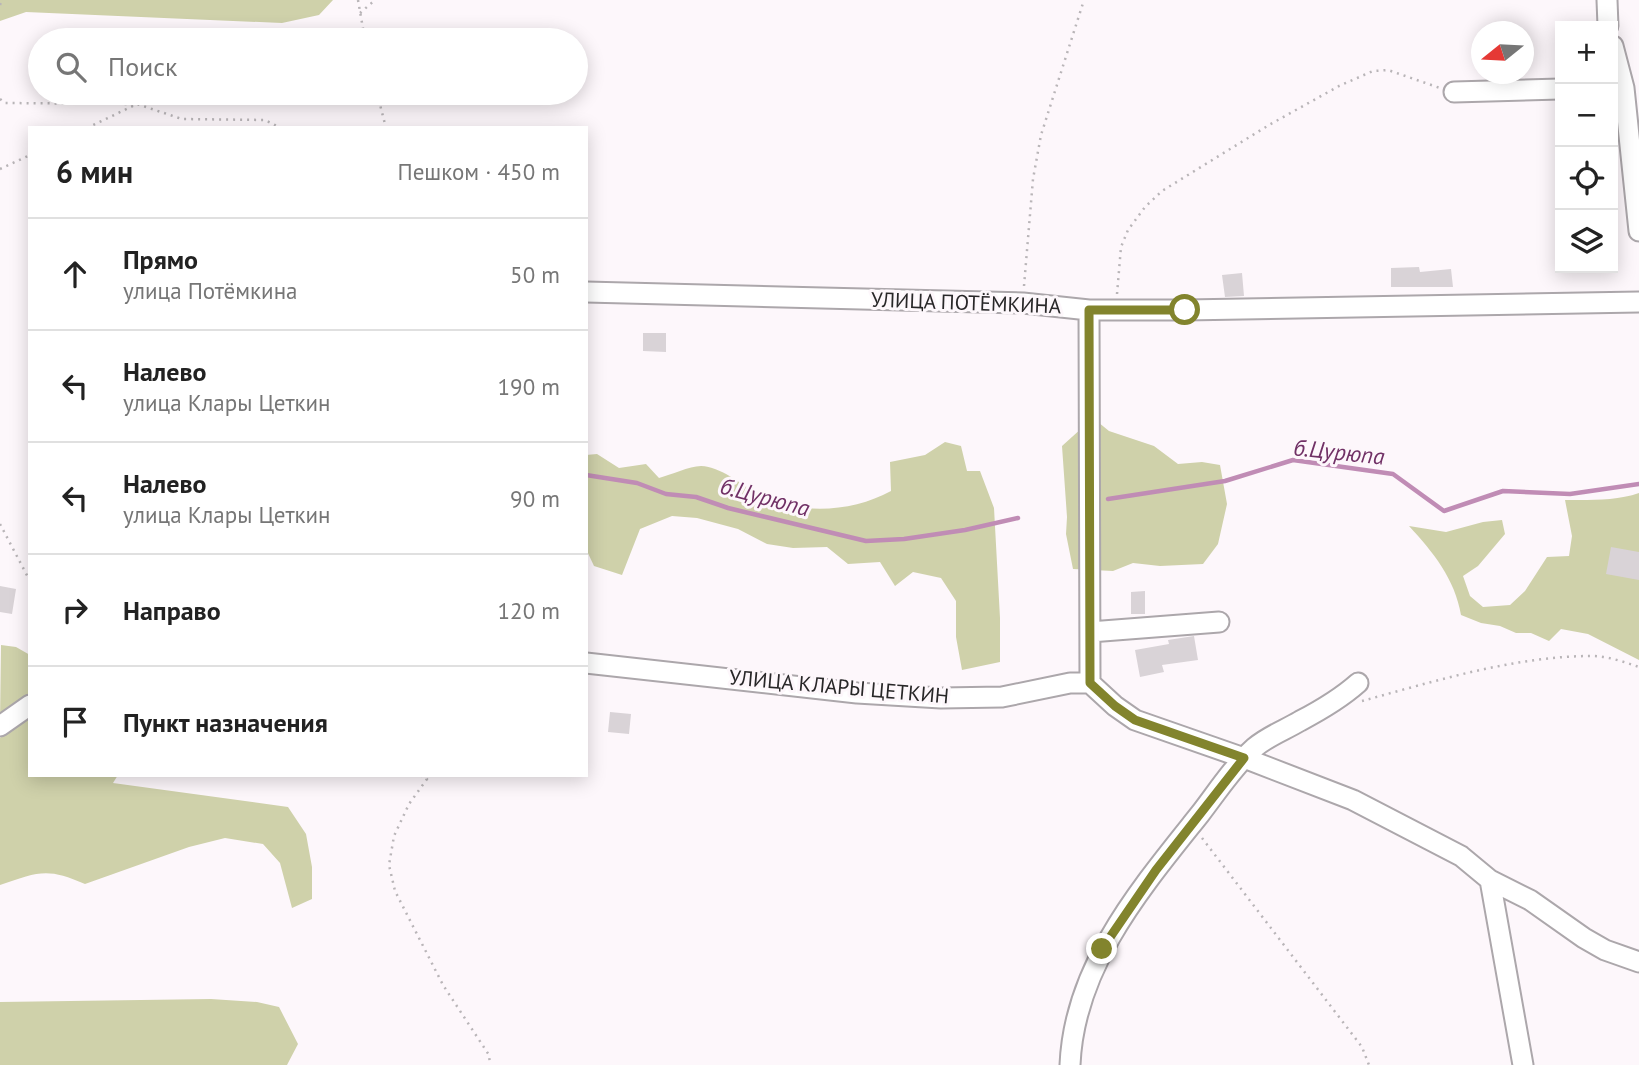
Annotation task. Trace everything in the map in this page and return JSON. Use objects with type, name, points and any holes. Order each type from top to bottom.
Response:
[{"type":"street","points":[[1607,0],[1608,21]]},
{"type":"street","points":[[1618,63],[1625,87],[1639,231]]},
{"type":"street","points":[[1454,92],[1555,89]]},
{"type":"street","name":"УЛИЦА ПОТЁМКИНА","points":[[588,292],[1023,303],[1089,310],[1639,302]]},
{"type":"street","points":[[1089,310],[1090,683],[1135,720],[1353,800],[1461,856],[1490,880],[1530,900],[1605,950],[1639,962]]},
{"type":"street","points":[[1090,632],[1219,622]]},
{"type":"street","name":"УЛИЦА КЛАРЫ ЦЕТКИН","points":[[588,663],[857,693],[941,698],[1002,697],[1070,683],[1090,683]]},
{"type":"street","points":[[1070,1065],[1073,1026],[1080,1000],[1102,949],[1156,870],[1244,758],[1268,738],[1331,705],[1358,683]]},
{"type":"street","points":[[0,726],[28,706]]},
{"type":"street","points":[[1490,880],[1523,1065]]},
{"type":"path","points":[[0,5],[2,0]]},
{"type":"path","points":[[358,0],[363,28]]},
{"type":"path","points":[[360,13],[375,0]]},
{"type":"path","points":[[1023,303],[1033,179],[1041,135],[1084,0]]},
{"type":"path","points":[[1116,310],[1121,247],[1128,230],[1145,207],[1162,191],[1269,125],[1339,86],[1373,71],[1388,70],[1454,92]]},
{"type":"path","points":[[0,99],[5,103],[28,103]]},
{"type":"path","points":[[91,126],[135,105]]},
{"type":"path","points":[[140,105],[182,120],[265,120],[277,126]]},
{"type":"path","points":[[380,105],[385,126]]},
{"type":"path","points":[[0,169],[28,156]]},
{"type":"path","points":[[0,524],[28,577]]},
{"type":"path","points":[[1331,705],[1354,703],[1422,684],[1528,661],[1591,656],[1639,667]]},
{"type":"path","points":[[424,777],[426,779],[394,836],[389,865],[395,891],[443,985],[489,1055],[490,1065]]},
{"type":"path","points":[[1191,824],[1362,1047],[1369,1065]]},
{"type":"green space","points":[[0,0],[333,0],[319,15],[282,23],[26,12],[0,21]]},
{"type":"green space","points":[[1093,418],[1109,431],[1154,446],[1178,464],[1202,462],[1220,465],[1227,504],[1218,544],[1203,564],[1160,566],[1133,563],[1113,571],[1073,569],[1066,534],[1062,446]]},
{"type":"green space","points":[[945,442],[961,446],[967,471],[980,471],[994,508],[1000,662],[962,670],[956,637],[956,601],[941,578],[913,572],[895,586],[880,562],[848,564],[827,547],[793,548],[767,544],[738,529],[697,518],[672,516],[640,529],[622,575],[594,566],[588,553],[588,455],[597,454],[619,468],[646,464],[659,478],[691,467],[708,467],[723,472],[771,500],[823,509],[858,504],[891,491],[890,462],[925,455]]},
{"type":"green space","points":[[1639,493],[1639,660],[1588,634],[1561,629],[1549,641],[1531,633],[1516,633],[1461,615],[1454,590],[1442,567],[1409,526],[1446,532],[1502,520],[1505,534],[1478,566],[1463,576],[1470,596],[1483,607],[1510,605],[1525,591],[1547,557],[1569,556],[1572,536],[1565,500],[1612,499]]},
{"type":"green space","points":[[1,645],[16,647],[28,654],[28,700],[0,721]]},
{"type":"green space","points":[[28,717],[28,777],[117,777],[113,783],[288,807],[306,834],[312,867],[312,899],[292,908],[280,863],[263,844],[225,838],[189,847],[85,884],[61,875],[42,873],[0,885],[0,738]]},
{"type":"green space","points":[[211,999],[257,1002],[279,1007],[298,1044],[287,1065],[0,1065],[0,1002]]},
{"type":"building","points":[[1419,267],[1420,272],[1451,269],[1453,287],[1391,287],[1391,268]]},
{"type":"building","points":[[1242,273],[1244,296],[1225,297],[1222,275]]},
{"type":"building","points":[[643,333],[666,333],[666,352],[643,351]]},
{"type":"building","points":[[1611,547],[1639,552],[1639,580],[1606,574]]},
{"type":"building","points":[[0,586],[16,589],[12,614],[0,612]]},
{"type":"building","points":[[1145,591],[1145,614],[1131,614],[1131,592]]},
{"type":"building","points":[[1194,636],[1198,660],[1162,665],[1164,672],[1140,677],[1135,650],[1169,644],[1168,640]]},
{"type":"building","points":[[610,712],[631,714],[629,734],[608,732]]},
{"type":"waterway","name":"б.Цурюпа","points":[[1108,499],[1225,481],[1293,460],[1393,474],[1444,511],[1503,491],[1570,494],[1639,484]]},
{"type":"waterway","name":"б.Цурюпа","points":[[588,475],[637,483],[666,494],[696,497],[728,508],[866,541],[904,539],[965,530],[1018,518]]},
{"type":"route","points":[[1102,949],[1156,870],[1244,758],[1135,720],[1090,683],[1089,310],[1185,310]]}]
